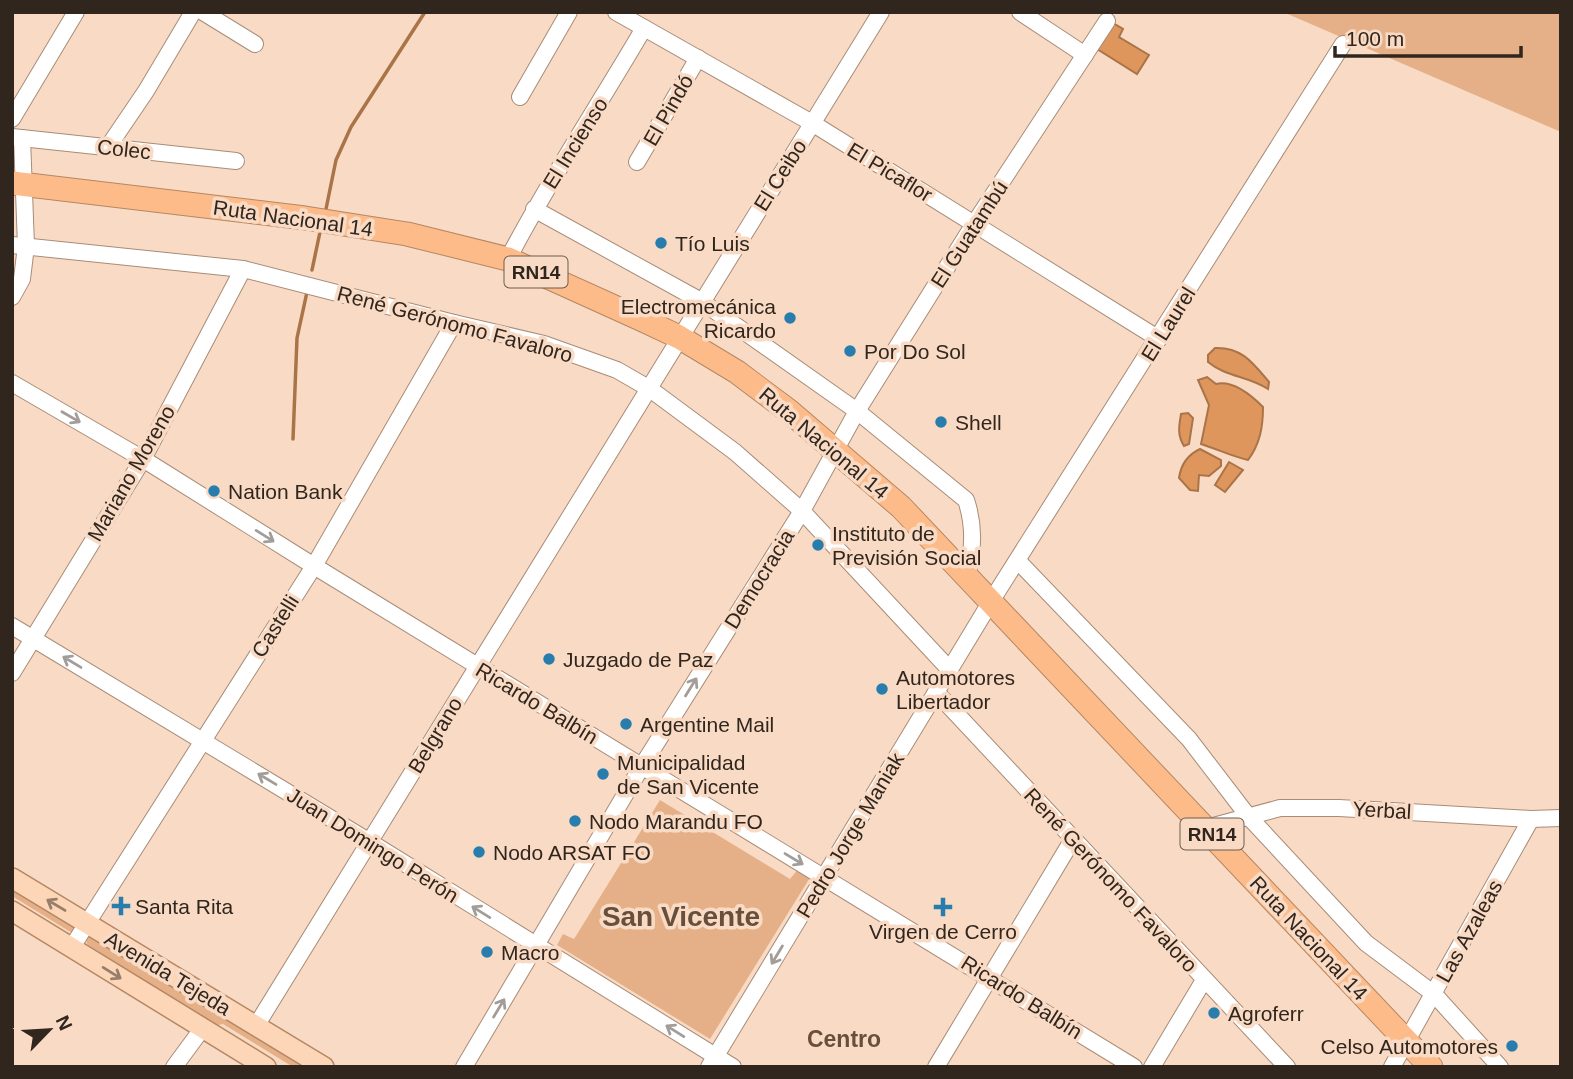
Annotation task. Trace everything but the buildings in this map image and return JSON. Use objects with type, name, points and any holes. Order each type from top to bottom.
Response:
[{"type":"highway","name":"Ruta Nacional 14","points":[[19,183],[318,220],[407,234],[508,259],[614,305],[679,337],[737,372],[836,450],[901,508],[1431,1067]]},
{"type":"main road","name":"Avenida Tejeda","points":[[12,878],[324,1067]]},
{"type":"main road","name":"Avenida Tejeda","points":[[12,911],[266,1067]]},
{"type":"street","points":[[12,119],[76,12]]},
{"type":"street","points":[[108,148],[146,91],[192,12]]},
{"type":"street","points":[[203,12],[255,44]]},
{"type":"street","points":[[520,97],[569,12]]},
{"type":"street","name":"El Picaflor","points":[[616,12],[812,123],[1159,339]]},
{"type":"street","name":"El Ceibo","points":[[679,337],[881,12]]},
{"type":"street","points":[[1020,12],[1085,55]]},
{"type":"street","name":"El Guatambú","points":[[836,450],[857,411],[974,224],[1107,20]]},
{"type":"street","name":"El Incienso","points":[[508,259],[534,209],[644,28]]},
{"type":"street","name":"El Laurel","points":[[990,603],[1343,44]]},
{"type":"street","name":"El Pindó","points":[[638,162],[698,58]]},
{"type":"street","points":[[12,297],[22,279],[19,183],[22,163],[17,138]]},
{"type":"street","name":"Colec","points":[[17,138],[236,161]]},
{"type":"street","points":[[534,209],[701,302],[857,411],[966,500],[973,520],[974,548],[967,577]]},
{"type":"street","name":"René Gerónomo Favaloro","points":[[19,245],[243,269],[544,344],[617,370],[650,389],[735,452],[802,511],[950,670]]},
{"type":"street","name":"Mariano Moreno","points":[[12,673],[143,459],[243,269]]},
{"type":"street","name":"Castelli","points":[[72,947],[314,566],[454,323]]},
{"type":"street","name":"Belgrano","points":[[256,1026],[650,389],[679,337]]},
{"type":"street","name":"Ricardo Balbín","points":[[12,383],[143,459],[1134,1067]]},
{"type":"street","name":"Democracia","points":[[464,1067],[642,766],[802,511],[836,450]]},
{"type":"street","points":[[1018,561],[1189,739],[1248,816],[1366,943],[1434,994],[1500,1067]]},
{"type":"street","name":"Pedro Jorge Maniak","points":[[712,1061],[990,603]]},
{"type":"street","name":"Juan Domingo Perón","points":[[12,626],[370,842],[712,1061],[733,1067]]},
{"type":"street","name":"René Gerónomo Favaloro","points":[[936,692],[1287,1067]]},
{"type":"street","name":"Yerbal","points":[[1206,828],[1280,808],[1561,818]]},
{"type":"street","name":"Las Azaleas","points":[[1392,1067],[1531,819]]},
{"type":"street","points":[[936,1067],[1073,839]]},
{"type":"street","points":[[1152,1067],[1204,980]]},
{"type":"street","points":[[174,1067],[202,1029]]},
{"type":"shaded area","points":[[1283,12],[1561,12],[1561,132]]},
{"type":"shaded area","points":[[1113,23],[1123,29],[1119,37],[1149,55],[1137,74],[1097,49]]},
{"type":"shaded area","points":[[1215,348],[1240,353],[1269,382],[1268,389],[1222,371],[1208,362],[1208,355]]},
{"type":"shaded area","points":[[1207,377],[1216,384],[1229,384],[1242,390],[1263,407],[1260,435],[1248,460],[1201,444],[1209,405],[1198,380]]},
{"type":"shaded area","points":[[1188,413],[1193,418],[1189,444],[1184,446],[1179,434],[1181,414]]},
{"type":"shaded area","points":[[1200,449],[1221,460],[1221,466],[1209,476],[1199,475],[1198,491],[1190,490],[1179,478],[1180,473],[1188,457]]},
{"type":"shaded area","points":[[1229,462],[1243,470],[1225,492],[1215,485]]},
{"type":"shaded area","points":[[660,800],[790,879],[799,868],[811,876],[710,1039],[557,945],[563,934],[574,939]]},
{"type":"shaded area","points":[[12,884],[77,923],[72,933],[12,896]]},
{"type":"shaded area","points":[[94,935],[310,1067],[293,1067],[223,1024],[213,1026],[87,944],[88,936]]},
{"type":"waterway","points":[[326,209],[336,160],[351,127],[425,12]]},
{"type":"waterway","points":[[312,270],[320,232]]},
{"type":"waterway","points":[[293,439],[297,338],[307,292]]},
{"type":"place","name":"Tío Luis","points":[[661,243]]},
{"type":"place","name":"Electromecánica Ricardo","points":[[790,318]]},
{"type":"place","name":"Por Do Sol","points":[[850,351]]},
{"type":"place","name":"Shell","points":[[941,422]]},
{"type":"place","name":"Nation Bank","points":[[214,491]]},
{"type":"place","name":"Instituto de Previsión Social","points":[[818,545]]},
{"type":"place","name":"Juzgado de Paz","points":[[549,659]]},
{"type":"place","name":"Automotores Libertador","points":[[882,689]]},
{"type":"place","name":"Argentine Mail","points":[[626,724]]},
{"type":"place","name":"Municipalidad de San Vicente","points":[[603,774]]},
{"type":"place","name":"Nodo Marandu FO","points":[[575,821]]},
{"type":"place","name":"Nodo ARSAT FO","points":[[479,852]]},
{"type":"place","name":"Santa Rita","points":[[121,906]]},
{"type":"place","name":"Virgen de Cerro","points":[[943,907]]},
{"type":"place","name":"Macro","points":[[487,952]]},
{"type":"place","name":"Agroferr","points":[[1214,1013]]},
{"type":"place","name":"Celso Automotores","points":[[1512,1046]]},
{"type":"district","name":"San Vicente","points":[[681,916]]},
{"type":"district","name":"Centro","points":[[844,1039]]}]
